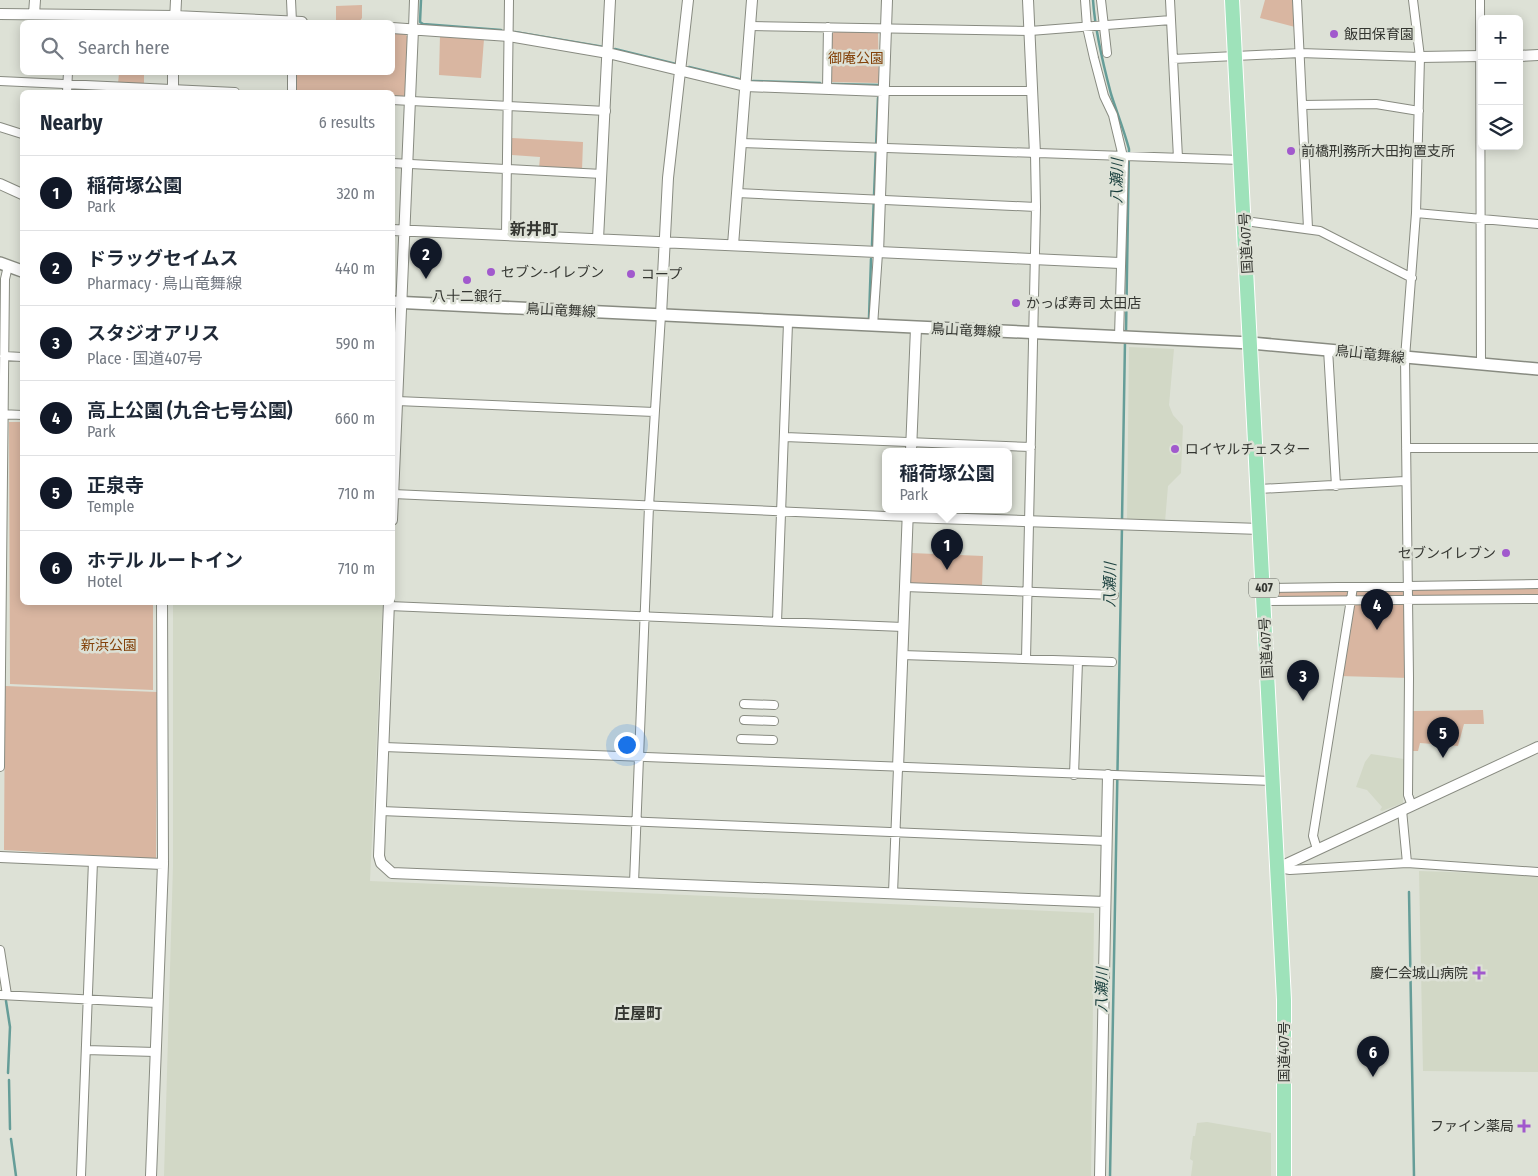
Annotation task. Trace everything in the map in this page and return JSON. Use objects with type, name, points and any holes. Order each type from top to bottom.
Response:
[{"type":"highway","name":"国道407号","points":[[1232,0],[1259,488],[1284,1000],[1284,1176]]},
{"type":"main road","points":[[4,264],[20,270]]},
{"type":"main road","name":"鳥山竜舞線","points":[[397,303],[661,314],[788,323],[1251,343],[1538,369]]},
{"type":"street","points":[[34,14],[35,0]]},
{"type":"street","points":[[175,19],[176,0]]},
{"type":"street","points":[[291,0],[292,20]]},
{"type":"street","points":[[395,421],[397,401],[395,371],[397,303],[405,230],[414,0]]},
{"type":"street","points":[[506,235],[509,0]]},
{"type":"street","points":[[598,239],[606,110],[610,0]]},
{"type":"street","points":[[634,883],[649,506],[664,242],[668,178],[688,0]]},
{"type":"street","points":[[733,245],[752,0]]},
{"type":"street","points":[[873,326],[878,253],[880,148],[887,0]]},
{"type":"street","points":[[1026,659],[1036,207],[1028,0]]},
{"type":"street","points":[[1085,0],[1089,27],[1124,161],[1120,263],[1123,337]]},
{"type":"street","points":[[1101,0],[1106,52]]},
{"type":"street","points":[[1170,0],[1178,158]]},
{"type":"street","points":[[1297,0],[1308,228]]},
{"type":"street","points":[[1406,863],[1409,678],[1405,481],[1406,358],[1416,213],[1420,57],[1413,0]]},
{"type":"street","points":[[1480,0],[1480,15]]},
{"type":"street","points":[[0,14],[34,14],[70,19],[214,20]]},
{"type":"street","points":[[750,26],[1030,30],[1171,20]]},
{"type":"street","points":[[826,89],[828,27]]},
{"type":"street","points":[[395,28],[509,36],[608,54],[745,86],[883,91],[1032,91]]},
{"type":"street","points":[[1173,59],[1300,53],[1420,57],[1478,56]]},
{"type":"street","points":[[1523,56],[1538,55]]},
{"type":"street","points":[[1481,60],[1482,364]]},
{"type":"street","points":[[68,75],[68,88]]},
{"type":"street","points":[[173,75],[173,90]]},
{"type":"street","points":[[292,75],[292,90]]},
{"type":"street","points":[[0,81],[68,88],[138,90]]},
{"type":"street","points":[[395,100],[606,110]]},
{"type":"street","points":[[1302,105],[1376,104],[1419,111]]},
{"type":"street","points":[[0,127],[20,133]]},
{"type":"street","points":[[741,143],[1241,160]]},
{"type":"street","points":[[395,163],[602,174]]},
{"type":"street","points":[[0,184],[20,193]]},
{"type":"street","points":[[737,193],[1036,207]]},
{"type":"street","points":[[1416,213],[1538,224]]},
{"type":"street","points":[[1245,221],[1320,231],[1412,278]]},
{"type":"street","points":[[395,230],[1120,263]]},
{"type":"street","points":[[0,768],[4,264]]},
{"type":"street","points":[[777,622],[783,512],[788,323]]},
{"type":"street","points":[[911,447],[916,328]]},
{"type":"street","points":[[1328,349],[1336,486]]},
{"type":"street","points":[[4,356],[20,357]]},
{"type":"street","points":[[397,401],[654,412]]},
{"type":"street","points":[[2,414],[20,415]]},
{"type":"street","points":[[785,437],[911,447],[1031,447]]},
{"type":"street","points":[[1406,448],[1538,448]]},
{"type":"street","points":[[1259,488],[1336,486],[1405,481]]},
{"type":"street","points":[[395,494],[783,512],[882,513]]},
{"type":"street","points":[[893,893],[908,513],[1030,521],[1260,529]]},
{"type":"street","points":[[1264,595],[1352,587],[1538,584]]},
{"type":"street","points":[[905,587],[1114,595]]},
{"type":"street","points":[[1315,869],[1311,860],[1315,850],[1313,836],[1352,587]]},
{"type":"street","points":[[1264,595],[1350,601],[1538,599]]},
{"type":"street","points":[[395,604],[903,627]]},
{"type":"street","points":[[151,1176],[163,864],[162,605]]},
{"type":"street","points":[[389,605],[380,856],[381,863],[392,873],[1105,902]]},
{"type":"street","points":[[902,655],[1112,662]]},
{"type":"street","points":[[1074,775],[1078,661]]},
{"type":"street","points":[[744,704],[774,705]]},
{"type":"street","points":[[744,720],[774,721]]},
{"type":"street","points":[[741,739],[773,740]]},
{"type":"street","points":[[384,747],[1074,775],[1273,781]]},
{"type":"street","points":[[1278,868],[1538,747]]},
{"type":"street","points":[[1100,1176],[1106,841],[1113,776]]},
{"type":"street","points":[[381,811],[1106,841]]},
{"type":"street","points":[[0,857],[163,864]]},
{"type":"street","points":[[81,1176],[93,861]]},
{"type":"street","points":[[1278,868],[1315,869],[1406,863],[1538,872]]},
{"type":"street","points":[[0,950],[4,995],[157,1003]]},
{"type":"street","points":[[86,1050],[155,1052]]},
{"type":"shaded area","points":[[1129,347],[1174,349],[1169,405],[1173,415],[1183,426],[1181,473],[1168,486],[1165,522],[1127,521]]},
{"type":"shaded area","points":[[173,605],[383,605],[370,881],[1094,913],[1091,1176],[164,1176],[173,866]]},
{"type":"shaded area","points":[[1371,754],[1404,759],[1403,803],[1382,811],[1380,810],[1382,807],[1367,790],[1356,787],[1365,762]]},
{"type":"shaded area","name":"慶仁会城山病院","points":[[1419,871],[1538,875],[1538,1072],[1423,1071]]},
{"type":"shaded area","points":[[1207,1122],[1271,1133],[1271,1176],[1191,1176],[1193,1161],[1190,1159],[1193,1136],[1195,1136],[1197,1123]]},
{"type":"green space","points":[[1265,0],[1295,0],[1295,27],[1260,18]]},
{"type":"green space","points":[[362,5],[362,18],[360,20],[336,20],[336,6]]},
{"type":"green space","points":[[395,32],[404,33],[408,37],[406,94],[402,97],[395,97],[395,90],[296,90],[296,75],[395,75]]},
{"type":"green space","name":"御庵公園","points":[[834,32],[878,32],[879,83],[831,82],[832,34]]},
{"type":"green space","points":[[440,35],[484,39],[481,78],[439,75]]},
{"type":"green space","points":[[119,75],[144,75],[144,85],[118,84]]},
{"type":"green space","points":[[512,138],[583,142],[582,170],[539,168],[540,157],[512,155]]},
{"type":"green space","name":"新浜公園","points":[[9,422],[20,422],[20,605],[153,605],[153,690],[10,684]]},
{"type":"green space","points":[[911,553],[983,556],[982,587],[910,584]]},
{"type":"green space","points":[[1538,585],[1538,599],[1407,600],[1409,678],[1339,676],[1350,601],[1264,601],[1264,588]]},
{"type":"green space","points":[[5,686],[157,692],[156,859],[4,850]]},
{"type":"green space","points":[[1483,710],[1484,724],[1464,724],[1458,746],[1420,743],[1418,751],[1413,751],[1413,711]]},
{"type":"waterway","points":[[421,0],[420,22],[423,24],[501,30]]},
{"type":"waterway","name":"八瀬川","points":[[1093,0],[1097,35],[1105,71],[1129,149],[1126,333]]},
{"type":"waterway","points":[[515,32],[604,47]]},
{"type":"waterway","points":[[615,49],[676,64]]},
{"type":"waterway","points":[[689,67],[739,79]]},
{"type":"waterway","points":[[753,81],[820,83]]},
{"type":"waterway","points":[[833,84],[879,85]]},
{"type":"waterway","points":[[872,245],[878,98]]},
{"type":"waterway","points":[[869,318],[871,259]]},
{"type":"waterway","name":"八瀬川","points":[[1122,521],[1125,341]]},
{"type":"waterway","name":"八瀬川","points":[[1110,1176],[1122,526]]},
{"type":"waterway","points":[[1409,892],[1414,1176]]},
{"type":"waterway","points":[[6,1001],[10,1027],[8,1073]]},
{"type":"waterway","points":[[9,1080],[10,1129]]},
{"type":"waterway","points":[[11,1139],[16,1176]]},
{"type":"place","name":"飯田保育園","points":[[1334,34]]},
{"type":"place","name":"前橋刑務所大田拘置支所","points":[[1291,151]]},
{"type":"place","name":"セブン-イレブン","points":[[491,272]]},
{"type":"place","name":"コープ","points":[[631,274]]},
{"type":"place","name":"ドラッグセイムス","points":[[426,279]]},
{"type":"place","name":"八十二銀行","points":[[467,280]]},
{"type":"place","name":"かっぱ寿司 太田店","points":[[1016,303]]},
{"type":"place","name":"ロイヤルチェスター","points":[[1175,449]]},
{"type":"place","name":"セブンイレブン","points":[[1506,553]]},
{"type":"place","name":"稲荷塚公園","points":[[947,570]]},
{"type":"place","name":"高上公園 (九合七号公園)","points":[[1377,630]]},
{"type":"place","name":"スタジオアリス","points":[[1303,701]]},
{"type":"place","name":"正泉寺","points":[[1443,758]]},
{"type":"place","name":"慶仁会城山病院","points":[[1479,973]]},
{"type":"place","name":"ホテル ルートイン","points":[[1373,1077]]},
{"type":"place","name":"ファイン薬局","points":[[1524,1126]]},
{"type":"district","name":"新井町","points":[[534,229]]},
{"type":"district","name":"庄屋町","points":[[638,1013]]}]
